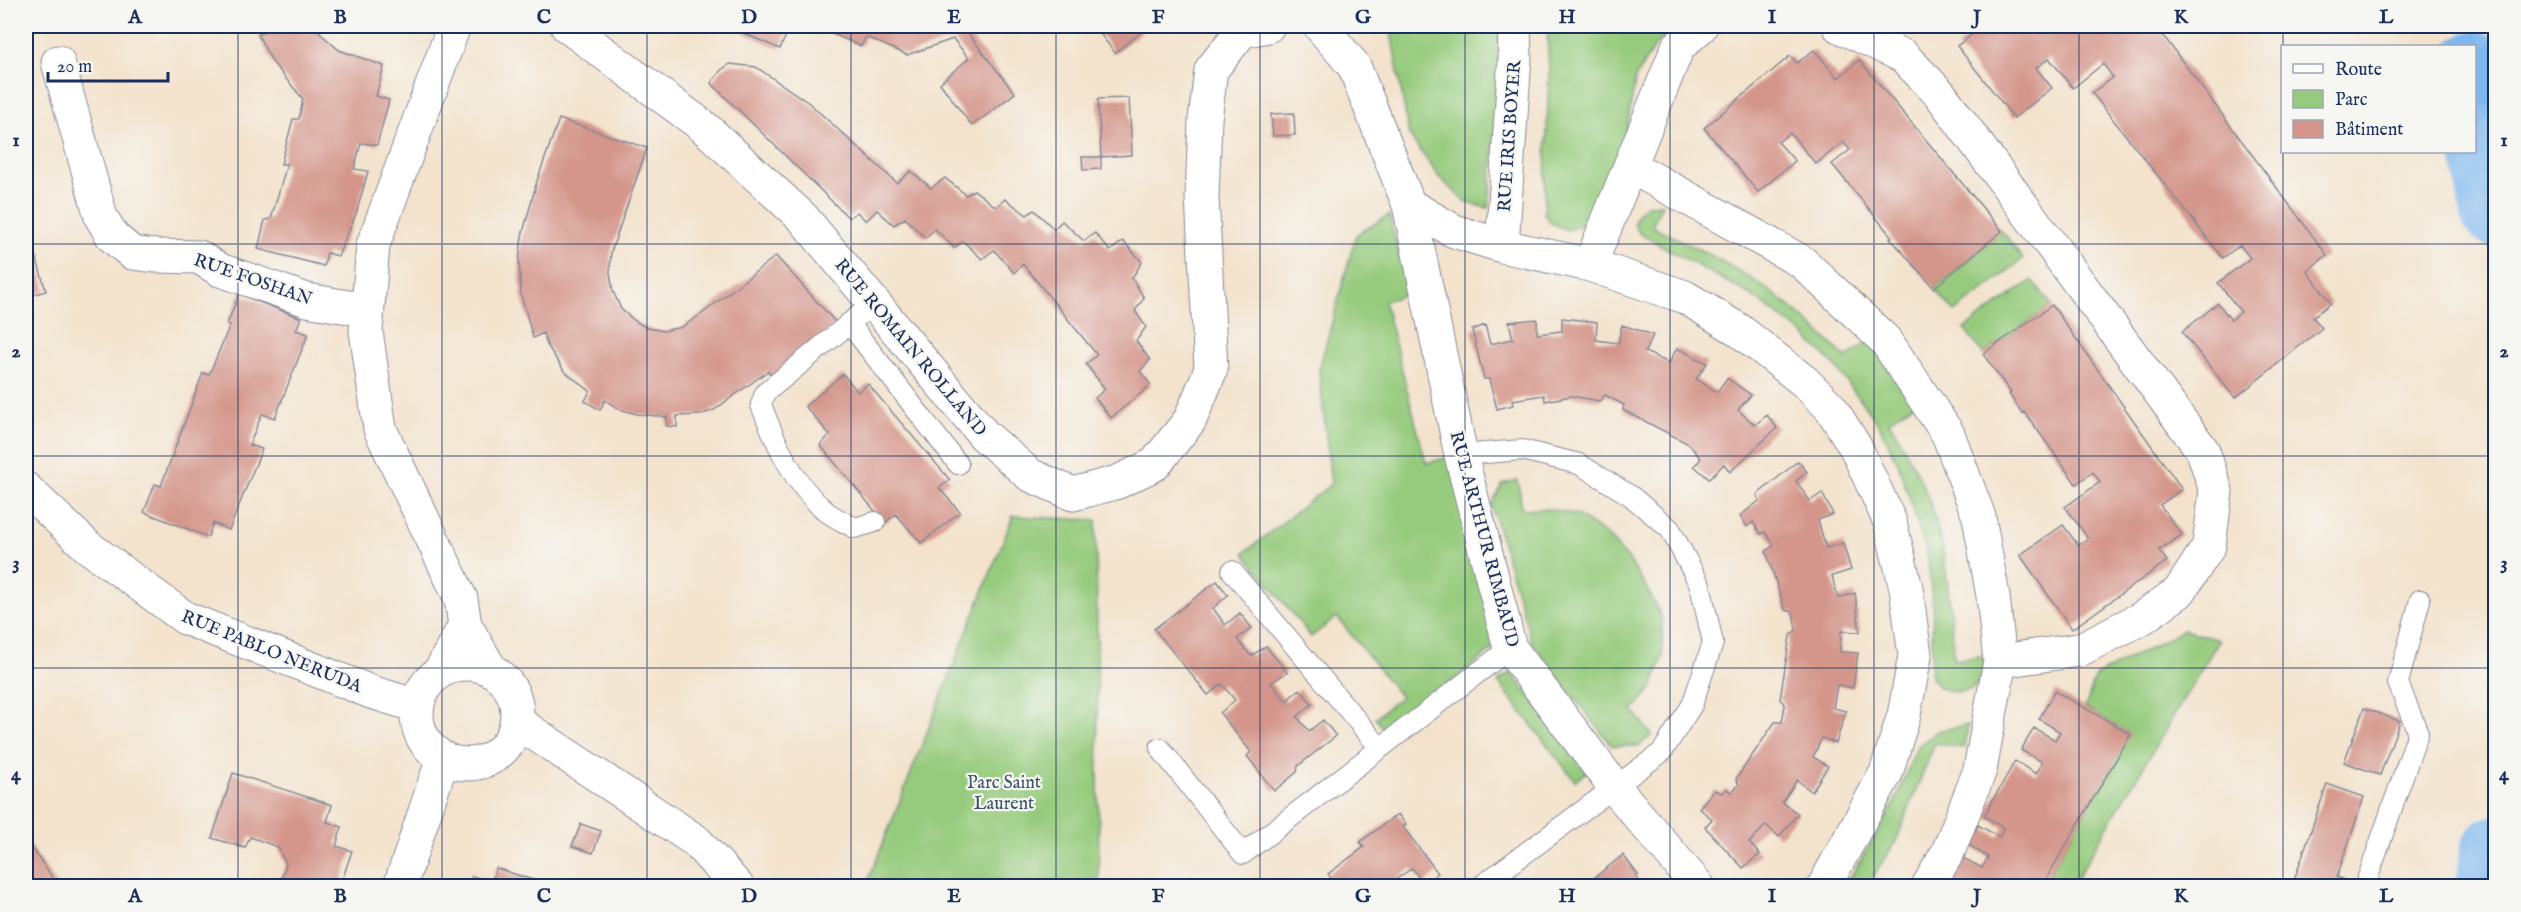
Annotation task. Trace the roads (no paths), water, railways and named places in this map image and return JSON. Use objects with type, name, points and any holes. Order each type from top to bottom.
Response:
[{"type":"street","points":[[454,26],[373,245],[366,331],[380,429],[461,599],[465,625],[491,670]]},
{"type":"street","name":"RUE ROMAIN ROLLAND","points":[[567,26],[704,127],[803,218],[861,313],[984,435],[1030,475],[1072,494],[1118,482],[1155,464],[1190,420],[1211,369],[1202,197],[1204,120],[1211,70],[1242,31],[1268,26]]},
{"type":"street","points":[[1320,26],[1354,66],[1409,205],[1454,231],[1502,246],[1590,265],[1685,297],[1739,330],[1805,382],[1831,408],[1856,447],[1890,522],[1906,588],[1915,656],[1904,715],[1886,773],[1824,886]]},
{"type":"street","name":"RUE IRIS BOYER","points":[[1502,246],[1515,57],[1514,26]]},
{"type":"street","points":[[1590,265],[1678,47],[1701,26]]},
{"type":"street","points":[[1839,26],[1903,56],[1940,94],[2204,451],[2216,491],[2209,546],[2179,592],[2142,618],[2079,650],[2000,661]]},
{"type":"street","name":"RUE FOSHAN","points":[[58,62],[101,217],[113,237],[132,253],[199,257],[220,270],[307,300],[366,309]]},
{"type":"street","points":[[1630,166],[1802,262],[1886,341],[1948,434],[1979,517],[1993,596],[2000,661],[1980,770],[1948,852],[1928,886]]},
{"type":"street","name":"RUE ARTHUR RIMBAUD","points":[[1409,205],[1461,455],[1510,648],[1615,788],[1698,886]]},
{"type":"street","name":"RUE PABLO NERUDA","points":[[26,489],[87,546],[185,618],[371,692],[417,706]]},
{"type":"street","points":[[441,670],[466,663],[480,664],[504,679],[513,692],[517,707],[517,722],[512,737],[502,750],[489,759],[474,764],[458,764],[443,758],[430,749],[417,722],[417,706],[421,692],[441,670],[465,625]]},
{"type":"street","points":[[517,722],[696,841],[737,886]]},
{"type":"street","points":[[400,886],[443,758]]},
{"type":"lane","points":[[875,522],[855,528],[828,513],[809,495],[776,443],[761,405],[765,393],[861,313],[958,464]]},
{"type":"lane","points":[[1461,455],[1522,450],[1579,464],[1631,496],[1670,529],[1700,585],[1713,643],[1692,705],[1662,752],[1481,886]]},
{"type":"lane","points":[[1232,571],[1380,748]]},
{"type":"lane","points":[[2365,886],[2418,733],[2398,683],[2420,600]]},
{"type":"lane","points":[[1160,748],[1243,854],[1510,648]]},
{"type":"waterway","points":[[2476,80],[2496,211]]},
{"type":"waterway","points":[[2492,886],[2496,852]]},
{"type":"park label","name":"Parc Saint Laurent","points":[[1004,792]]}]
